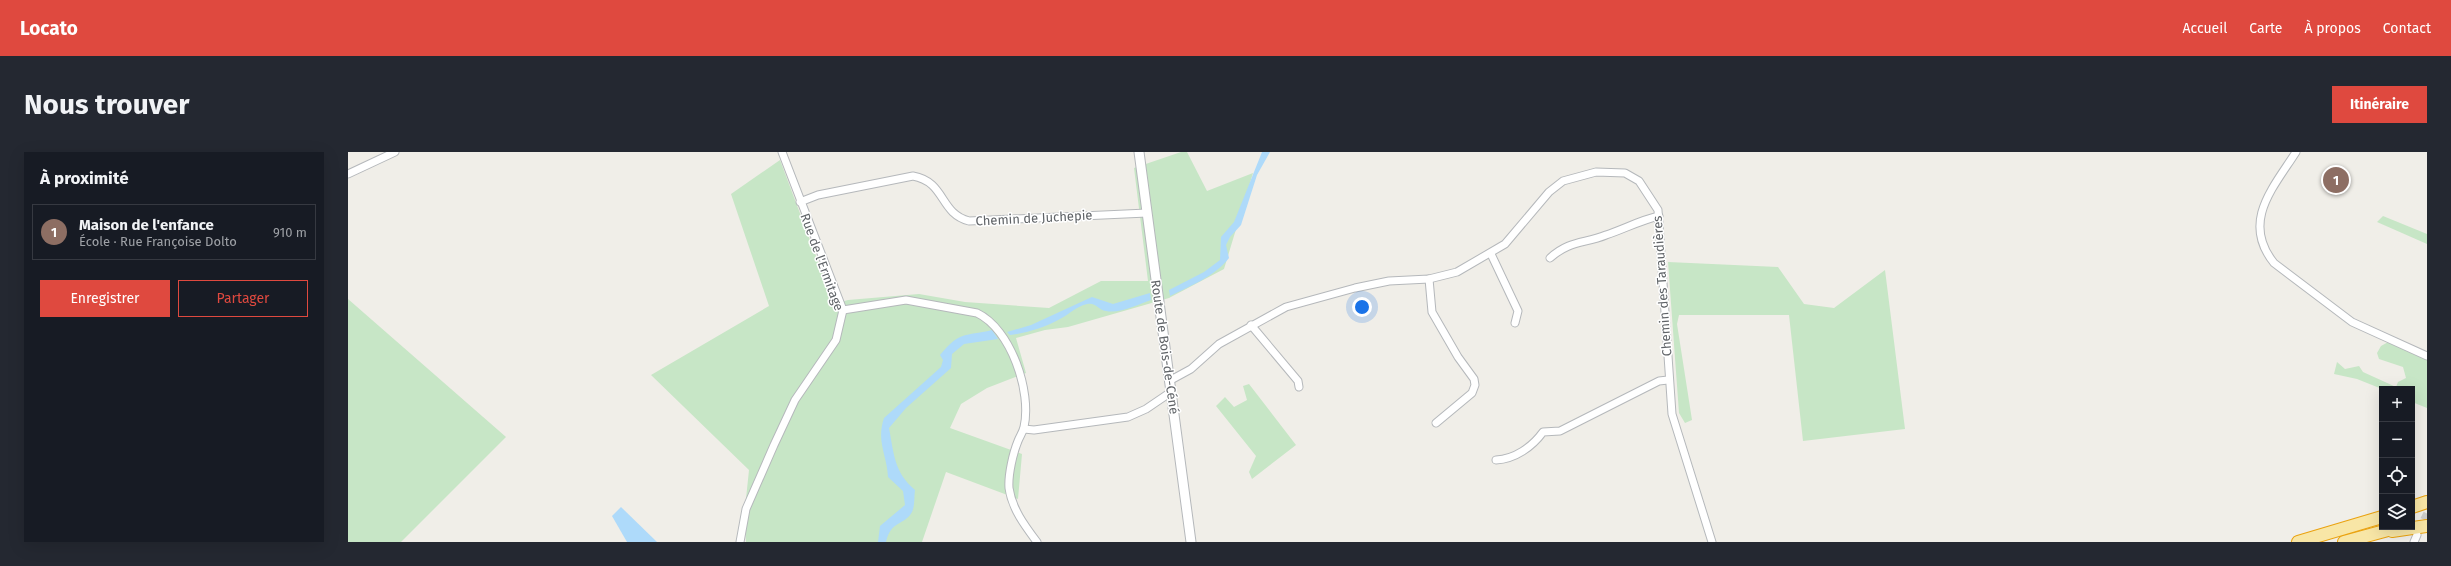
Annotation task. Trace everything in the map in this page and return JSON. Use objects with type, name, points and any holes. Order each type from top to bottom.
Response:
[{"type":"highway","points":[[2415,506],[2427,502]]},
{"type":"highway","points":[[2415,512],[2427,509]]},
{"type":"highway","points":[[2298,542],[2379,518]]},
{"type":"highway","points":[[2415,528],[2427,519]]},
{"type":"highway","points":[[2348,528],[2379,522]]},
{"type":"highway","points":[[2373,534],[2427,526]]},
{"type":"highway","points":[[2344,542],[2387,530]]},
{"type":"street","points":[[348,174],[395,152]]},
{"type":"street","name":"Rue de l'Ermitage","points":[[740,542],[746,509],[774,445],[795,400],[836,340],[843,310],[800,202],[782,152]]},
{"type":"street","name":"Route de Bois-de-Céné","points":[[1139,152],[1191,542]]},
{"type":"street","points":[[2296,152],[2263,204],[2259,216],[2261,238],[2265,252],[2274,263],[2352,322],[2427,356]]},
{"type":"street","name":"Chemin des Taraudières","points":[[1170,381],[1191,369],[1219,344],[1286,307],[1355,288],[1389,281],[1429,279],[1457,272],[1491,254],[1512,238],[1556,185],[1586,174],[1611,171],[1632,176],[1645,187],[1656,205],[1659,216],[1668,380],[1672,414],[1712,542]]},
{"type":"street","name":"Chemin de Juchepie","points":[[800,202],[818,196],[913,176],[924,178],[933,184],[953,214],[969,221],[1147,213]]},
{"type":"street","points":[[1550,258],[1561,248],[1573,243],[1604,236],[1659,216]]},
{"type":"street","points":[[1491,254],[1518,311],[1516,323]]},
{"type":"street","points":[[1429,279],[1432,312],[1458,357],[1474,379],[1475,385],[1472,393],[1436,423]]},
{"type":"street","points":[[843,310],[906,300],[977,313],[987,318],[1002,334],[1018,369],[1024,390],[1024,429],[1017,442],[1009,488],[1014,506],[1037,542]]},
{"type":"street","points":[[1251,325],[1298,381],[1299,387]]},
{"type":"street","points":[[1496,460],[1509,459],[1535,443],[1543,432],[1560,430],[1659,381],[1668,380]]},
{"type":"street","points":[[1024,429],[1034,430],[1073,426],[1128,417],[1146,409],[1171,392]]},
{"type":"street","points":[[2414,530],[2414,542]]},
{"type":"green space","points":[[1181,152],[1187,152],[1207,191],[1253,173],[1224,269],[1169,298],[1068,327],[1045,330],[1016,338],[1026,373],[987,388],[961,404],[950,428],[1022,454],[1018,499],[946,472],[922,542],[746,542],[744,518],[749,470],[651,375],[769,306],[731,194],[780,160],[834,304],[848,300],[919,294],[965,302],[1049,308],[1101,281],[1148,281],[1134,168]]},
{"type":"green space","points":[[2383,216],[2427,234],[2427,244],[2377,222]]},
{"type":"green space","points":[[1668,262],[1778,267],[1804,304],[1834,308],[1885,270],[1905,429],[1803,441],[1789,315],[1679,315],[1677,324],[1692,420],[1685,423],[1679,413]]},
{"type":"green space","points":[[348,299],[506,437],[401,542],[348,542]]},
{"type":"green space","points":[[2390,341],[2427,359],[2427,408],[2415,403],[2415,386],[2396,386],[2398,382],[2406,378],[2403,367],[2379,359],[2377,353],[2381,346]]},
{"type":"green space","points":[[2337,362],[2345,369],[2359,366],[2363,372],[2394,386],[2379,386],[2379,388],[2357,379],[2334,374]]},
{"type":"green space","points":[[1249,384],[1296,445],[1252,479],[1249,472],[1256,456],[1216,406],[1225,397],[1234,407],[1247,400],[1243,386]]},
{"type":"water","points":[[1262,152],[1270,152],[1257,175],[1241,225],[1230,237],[1226,245],[1229,258],[1209,276],[1170,296],[1169,290],[1204,272],[1220,260],[1221,237],[1234,222]]},
{"type":"water","points":[[1150,293],[1151,300],[1123,310],[1111,312],[1101,309],[1093,304],[1087,304],[1043,327],[1010,335],[1007,332],[1031,325],[1092,297],[1113,304]]},
{"type":"water","points":[[992,330],[998,339],[964,344],[952,354],[951,368],[906,408],[889,428],[896,462],[903,476],[915,490],[914,504],[912,512],[905,520],[891,530],[886,542],[878,542],[880,526],[905,505],[903,491],[888,477],[881,441],[884,418],[941,367],[943,360],[940,355],[953,342],[963,336]]},
{"type":"water","points":[[621,507],[657,542],[627,542],[612,516]]},
{"type":"tunnel","points":[[2419,529],[2427,513]]},
{"type":"place","name":"Maison de l'enfance","points":[[2336,180]]}]
